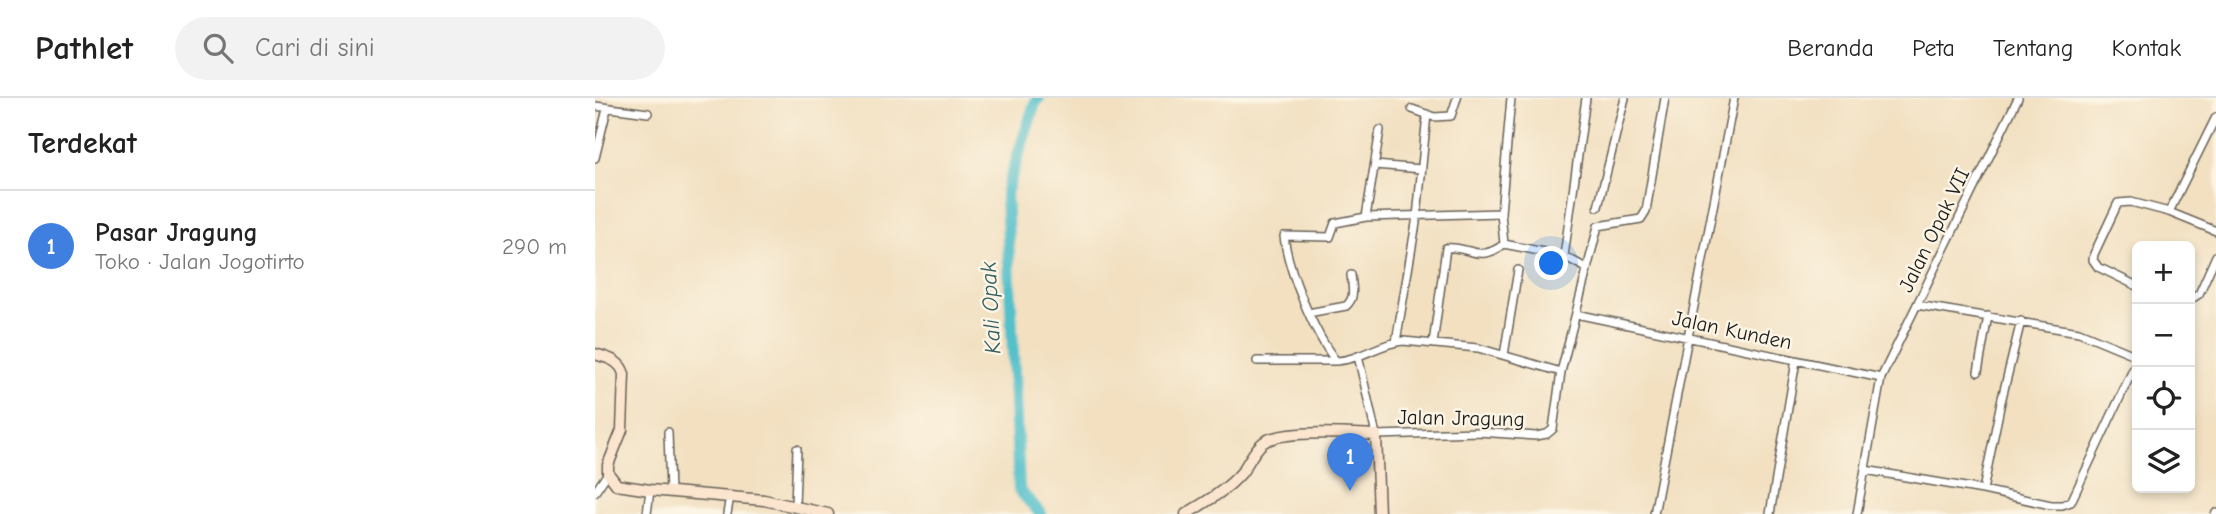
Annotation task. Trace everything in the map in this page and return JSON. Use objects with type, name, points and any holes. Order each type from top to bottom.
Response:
[{"type":"street","points":[[1412,109],[1434,117],[1451,116],[1457,98]]},
{"type":"street","points":[[1504,244],[1500,212],[1511,98]]},
{"type":"street","points":[[1564,256],[1586,98]]},
{"type":"street","points":[[1598,207],[1625,98]]},
{"type":"street","name":"Jalan Jragung","points":[[1375,435],[1464,432],[1536,436],[1547,434],[1553,429],[1561,372],[1598,226],[1641,219],[1646,211],[1665,98]]},
{"type":"street","points":[[1654,514],[1734,98]]},
{"type":"street","name":"Jalan Opak VII","points":[[1857,514],[1881,378],[2018,98]]},
{"type":"street","points":[[595,106],[648,113]]},
{"type":"street","points":[[595,158],[607,108]]},
{"type":"street","points":[[1396,342],[1417,217],[1427,114]]},
{"type":"street","points":[[2169,212],[2216,117]]},
{"type":"street","points":[[1366,217],[1380,130]]},
{"type":"street","points":[[1375,165],[1421,169]]},
{"type":"street","points":[[2132,283],[2095,264],[2094,254],[2114,207],[2122,202],[2169,212],[2216,231]]},
{"type":"street","points":[[1336,360],[1308,313],[1285,248],[1284,236],[1330,237],[1335,223],[1366,217],[1500,212]]},
{"type":"street","points":[[1433,344],[1445,248],[1480,254],[1504,244],[1564,256],[1586,268]]},
{"type":"street","points":[[2195,298],[2216,256]]},
{"type":"street","points":[[1504,355],[1518,270]]},
{"type":"street","points":[[1308,313],[1350,303],[1353,299],[1351,275]]},
{"type":"street","points":[[1917,305],[2079,332],[2132,357]]},
{"type":"street","name":"Jalan Kunden","points":[[1576,314],[1881,378]]},
{"type":"street","points":[[1979,372],[1988,316]]},
{"type":"street","points":[[1983,489],[2021,321]]},
{"type":"street","points":[[1257,361],[1336,360],[1358,356],[1396,342],[1478,348],[1561,372]]},
{"type":"street","points":[[595,354],[615,361],[622,367],[624,374],[622,430],[608,465],[608,473],[617,485],[764,499],[828,514]]},
{"type":"street","points":[[1358,356],[1375,435],[1379,514]]},
{"type":"street","points":[[1770,514],[1796,361]]},
{"type":"street","points":[[1865,470],[1983,489],[2050,505],[2071,502],[2133,367]]},
{"type":"street","points":[[668,432],[670,492]]},
{"type":"street","points":[[1186,514],[1227,486],[1242,472],[1259,446],[1266,441],[1278,436],[1375,435]]},
{"type":"street","points":[[795,506],[796,449]]},
{"type":"street","points":[[595,492],[608,473]]},
{"type":"street","points":[[647,514],[650,490]]},
{"type":"street","points":[[727,514],[730,496]]},
{"type":"waterway","name":"Kali Opak","points":[[1039,98],[1035,103],[1006,193],[1019,490],[1041,514]]},
{"type":"place","name":"Pasar Jragung","points":[[1350,491]]}]
